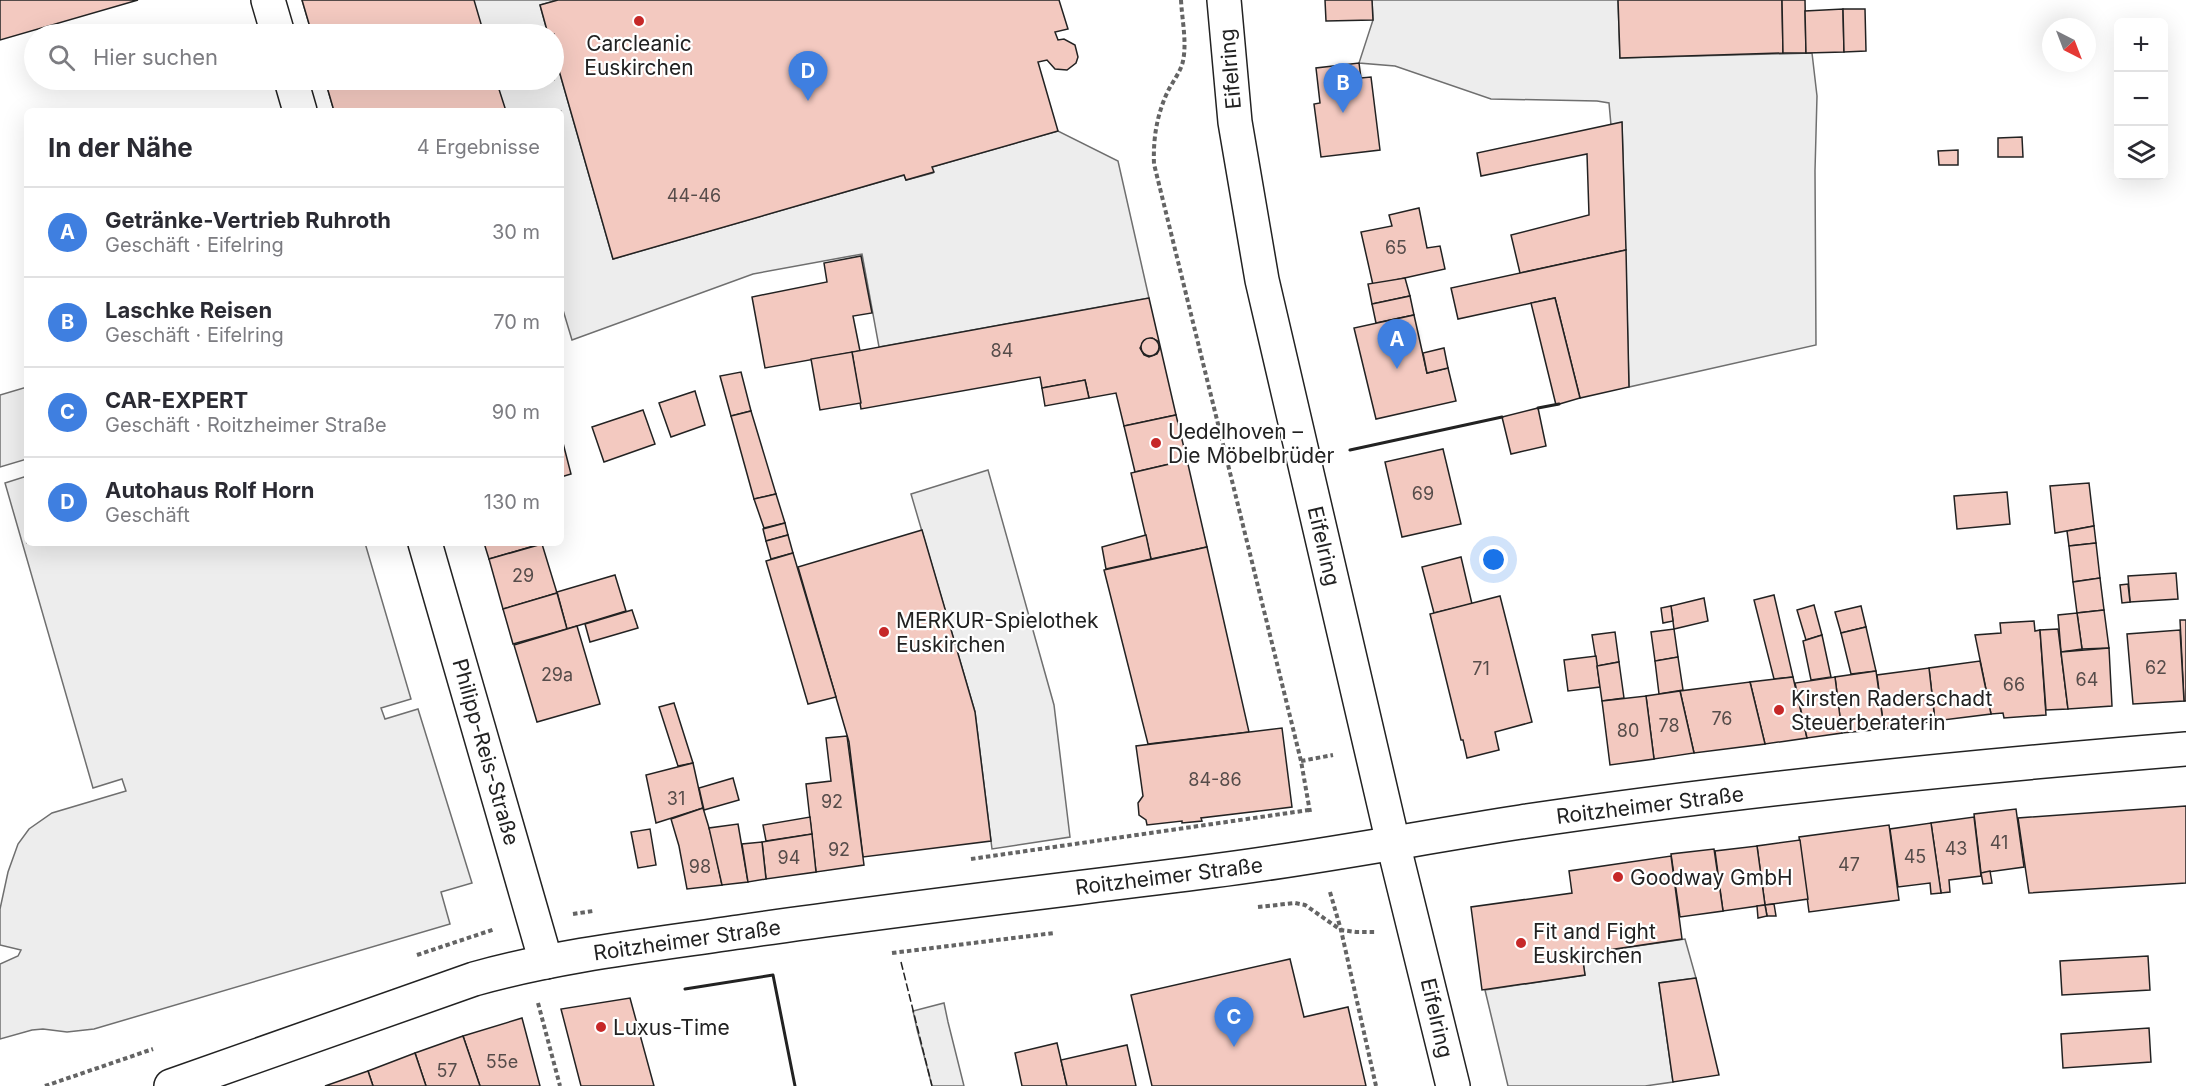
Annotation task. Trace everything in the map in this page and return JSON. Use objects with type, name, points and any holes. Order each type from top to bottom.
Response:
[{"type":"street","points":[[268,0],[275,24]]},
{"type":"street","name":"Eifelring","points":[[1224,0],[1235,122],[1262,280],[1393,843],[1453,1086]]},
{"type":"street","points":[[294,90],[299,108]]},
{"type":"street","name":"Philipp-Reis-Straße","points":[[426,546],[546,962]]},
{"type":"street","name":"Roitzheimer Straße","points":[[171,1086],[474,979],[546,962],[800,923],[1300,859],[1520,823],[1842,780],[2052,759],[2186,749]]},
{"type":"path","points":[[1181,0],[1183,62],[1167,94],[1156,126],[1153,144],[1154,164],[1301,761],[1309,810]]},
{"type":"path","points":[[1249,908],[1295,903],[1305,905],[1341,930],[1380,931]]},
{"type":"path","points":[[1341,930],[1376,1086]]},
{"type":"path","points":[[890,953],[1055,933]]},
{"type":"path","points":[[528,1005],[548,1001]]},
{"type":"path","points":[[538,1003],[560,1086]]},
{"type":"shaded area","points":[[302,0],[558,0],[540,5],[545,24],[309,24]]},
{"type":"shaded area","points":[[1372,0],[1618,0],[1620,58],[1812,53],[1817,96],[1816,345],[1629,387],[1622,123],[1611,125],[1609,103],[1491,99],[1395,66],[1359,63],[1373,20]]},
{"type":"shaded area","points":[[564,88],[613,259],[904,175],[906,180],[933,173],[932,167],[1058,131],[1118,161],[1149,298],[879,347],[862,254],[753,274],[572,340],[564,313],[564,108],[333,108],[328,90],[564,90]]},
{"type":"shaded area","points":[[24,388],[24,460],[0,467],[0,395]]},
{"type":"shaded area","points":[[988,470],[1054,705],[1070,837],[992,849],[975,712],[911,494]]},
{"type":"shaded area","points":[[24,477],[24,546],[366,546],[411,699],[381,708],[385,719],[418,709],[472,883],[441,892],[450,924],[94,1029],[67,1032],[32,1030],[0,1039],[0,964],[18,956],[21,950],[0,945],[0,909],[8,872],[18,844],[29,829],[52,813],[126,791],[122,779],[93,788],[5,483]]},
{"type":"shaded area","points":[[1685,939],[1696,978],[1659,983],[1673,1082],[1645,1086],[1508,1086],[1485,990],[1585,975],[1582,954]]},
{"type":"shaded area","points":[[944,1003],[964,1086],[932,1086],[917,1029],[913,1011]]},
{"type":"building","points":[[0,0],[138,0],[55,24],[24,24],[24,33],[0,40]]},
{"type":"building","points":[[302,0],[474,0],[481,24],[309,24]]},
{"type":"building","points":[[558,0],[1059,0],[1068,29],[1055,32],[1058,40],[1064,39],[1075,45],[1078,57],[1076,63],[1067,70],[1055,69],[1047,60],[1038,62],[1058,131],[932,167],[934,172],[906,180],[904,175],[613,259],[564,88],[564,24],[545,24],[540,5]]},
{"type":"building","points":[[1325,0],[1372,0],[1373,20],[1326,21]]},
{"type":"building","points":[[1618,0],[1782,0],[1783,53],[1620,58]]},
{"type":"building","points":[[1782,0],[1805,0],[1806,53],[1783,53]]},
{"type":"building","points":[[1843,9],[1844,52],[1806,53],[1805,11]]},
{"type":"building","points":[[1843,9],[1865,9],[1866,51],[1844,52]]},
{"type":"building","points":[[1359,63],[1361,78],[1371,77],[1380,150],[1321,157],[1314,104],[1320,103],[1316,68]]},
{"type":"building","points":[[328,90],[499,90],[505,108],[333,108]]},
{"type":"building","points":[[1622,122],[1626,250],[1520,273],[1511,235],[1589,215],[1587,154],[1481,176],[1477,153]]},
{"type":"building","points":[[2022,137],[2023,157],[1998,157],[1998,138]]},
{"type":"building","points":[[1958,150],[1958,165],[1939,165],[1938,151]]},
{"type":"building","points":[[1419,208],[1427,248],[1440,246],[1445,269],[1373,285],[1361,232],[1392,226],[1389,215]]},
{"type":"building","points":[[1626,250],[1629,387],[1580,398],[1555,298],[1458,319],[1451,288]]},
{"type":"building","points":[[861,256],[872,313],[853,316],[860,351],[765,368],[752,297],[827,282],[824,263]]},
{"type":"building","points":[[1405,278],[1410,296],[1372,304],[1368,284]]},
{"type":"building","points":[[1410,296],[1414,315],[1376,323],[1372,304]]},
{"type":"building","points":[[1149,298],[1176,415],[1124,426],[1116,393],[1089,398],[1085,380],[1042,388],[1040,377],[861,409],[852,352]],"holes":[[[1152,338],[1159,342],[1157,354],[1149,357],[1144,355],[1140,348],[1145,340]]]},
{"type":"building","points":[[1555,298],[1580,398],[1556,405],[1531,303]]},
{"type":"building","points":[[1414,315],[1427,373],[1448,368],[1456,401],[1376,419],[1354,328]]},
{"type":"building","points":[[1146,338],[1154,338],[1159,343],[1157,354],[1146,356],[1141,351],[1141,343]]},
{"type":"building","points":[[1444,348],[1448,368],[1427,373],[1423,353]]},
{"type":"building","points":[[852,352],[861,403],[820,410],[811,359]]},
{"type":"building","points":[[741,372],[751,411],[731,416],[720,376]]},
{"type":"building","points":[[1085,380],[1089,398],[1045,406],[1042,388]]},
{"type":"building","points":[[695,391],[705,425],[671,437],[659,403]]},
{"type":"building","points":[[1538,408],[1546,446],[1511,454],[1502,417]]},
{"type":"building","points":[[643,410],[655,444],[604,462],[592,427]]},
{"type":"building","points":[[751,411],[776,494],[754,499],[731,416]]},
{"type":"building","points":[[1176,415],[1187,460],[1135,472],[1124,426]]},
{"type":"building","points":[[564,447],[571,474],[564,476]]},
{"type":"building","points":[[1443,449],[1461,524],[1402,537],[1385,462]]},
{"type":"building","points":[[1187,460],[1207,547],[1151,559],[1131,473]]},
{"type":"building","points":[[2089,483],[2094,526],[2055,533],[2050,486]]},
{"type":"building","points":[[2007,492],[2010,524],[1957,529],[1954,496]]},
{"type":"building","points":[[776,494],[785,523],[764,528],[754,499]]},
{"type":"building","points":[[785,523],[788,535],[766,541],[763,529]]},
{"type":"building","points":[[2094,526],[2096,543],[2069,546],[2067,531]]},
{"type":"building","name":"MERKUR-Spielothek Euskirchen","points":[[922,530],[975,712],[991,841],[863,857],[849,742],[798,567]]},
{"type":"building","points":[[788,535],[793,553],[771,559],[766,541]]},
{"type":"building","points":[[1146,535],[1151,559],[1106,569],[1102,547]]},
{"type":"building","points":[[2096,543],[2100,578],[2073,582],[2069,546]]},
{"type":"building","points":[[485,546],[534,546],[489,559]]},
{"type":"building","points":[[535,546],[543,546],[557,593],[503,609],[489,559]]},
{"type":"building","points":[[1207,547],[1249,732],[1148,744],[1104,570]]},
{"type":"building","points":[[793,553],[836,697],[808,704],[766,561]]},
{"type":"building","points":[[1461,557],[1472,604],[1434,613],[1422,567]]},
{"type":"building","points":[[2176,573],[2178,599],[2130,602],[2128,576]]},
{"type":"building","points":[[615,575],[626,611],[567,629],[557,592]]},
{"type":"building","points":[[2100,578],[2104,610],[2077,613],[2073,582]]},
{"type":"building","points":[[2128,584],[2130,602],[2122,603],[2120,585]]},
{"type":"building","points":[[557,593],[567,629],[513,644],[503,609]]},
{"type":"building","points":[[1774,595],[1793,677],[1774,679],[1754,600]]},
{"type":"building","points":[[1500,596],[1532,722],[1495,732],[1499,750],[1467,758],[1430,614]]},
{"type":"building","points":[[1704,598],[1708,621],[1674,629],[1671,606]]},
{"type":"building","points":[[1814,605],[1822,635],[1806,640],[1797,610]]},
{"type":"building","points":[[1671,606],[1673,621],[1663,623],[1661,608]]},
{"type":"building","points":[[1861,606],[1866,627],[1841,633],[1835,612]]},
{"type":"building","points":[[632,610],[638,628],[590,642],[585,624]]},
{"type":"building","points":[[2104,610],[2109,648],[2082,649],[2077,613]]},
{"type":"building","points":[[2077,613],[2082,649],[2061,652],[2058,615]]},
{"type":"building","points":[[2180,620],[2186,620],[2186,701],[2184,701]]},
{"type":"building","points":[[2034,621],[2035,631],[2040,630],[2046,715],[2004,718],[2003,713],[1991,714],[1975,635],[2001,633],[2000,623]]},
{"type":"building","points":[[577,626],[600,704],[537,722],[514,645]]},
{"type":"building","points":[[1866,627],[1876,671],[1851,674],[1841,633]]},
{"type":"building","points":[[1674,629],[1678,657],[1655,661],[1651,632]]},
{"type":"building","points":[[2058,629],[2068,709],[2046,710],[2040,630]]},
{"type":"building","points":[[2180,630],[2184,701],[2133,704],[2127,634]]},
{"type":"building","points":[[1615,632],[1619,662],[1597,666],[1592,635]]},
{"type":"building","points":[[1822,635],[1831,677],[1811,680],[1803,641]]},
{"type":"building","points":[[2109,648],[2112,706],[2068,709],[2061,652]]},
{"type":"building","points":[[1596,656],[1600,687],[1568,691],[1564,660]]},
{"type":"building","points":[[1678,657],[1683,690],[1659,694],[1655,661]]},
{"type":"building","points":[[1980,661],[1991,714],[1935,721],[1929,668]]},
{"type":"building","points":[[1619,662],[1624,698],[1602,701],[1597,666]]},
{"type":"building","points":[[1929,668],[1935,721],[1884,729],[1877,675]]},
{"type":"building","points":[[1876,671],[1884,729],[1842,733],[1835,677]]},
{"type":"building","points":[[1793,677],[1807,738],[1765,744],[1750,682]]},
{"type":"building","points":[[1835,677],[1842,733],[1807,738],[1795,683]]},
{"type":"building","points":[[1750,682],[1765,744],[1694,753],[1680,691]]},
{"type":"building","points":[[1680,691],[1694,753],[1654,759],[1646,696]]},
{"type":"building","points":[[1646,696],[1654,759],[1610,765],[1602,701]]},
{"type":"building","points":[[674,703],[693,763],[678,766],[659,707]]},
{"type":"building","points":[[1282,728],[1292,807],[1201,818],[1202,821],[1147,825],[1146,820],[1139,815],[1138,803],[1143,796],[1136,746]]},
{"type":"building","points":[[847,736],[864,865],[816,872],[806,784],[831,781],[826,738]]},
{"type":"building","points":[[693,763],[703,808],[656,823],[646,775]]},
{"type":"building","points":[[733,778],[739,800],[704,810],[699,788]]},
{"type":"building","points":[[2186,806],[2186,883],[2029,893],[2018,818]]},
{"type":"building","points":[[703,808],[713,841],[722,885],[687,889],[671,819]]},
{"type":"building","points":[[2016,809],[2024,867],[1981,873],[1974,814]]},
{"type":"building","points":[[810,817],[812,834],[766,841],[763,825]]},
{"type":"building","points":[[1974,817],[1981,876],[1949,880],[1950,892],[1941,893],[1931,823]]},
{"type":"building","points":[[1931,823],[1941,893],[1931,894],[1930,883],[1898,887],[1890,829]]},
{"type":"building","points":[[738,824],[748,882],[722,885],[709,828]]},
{"type":"building","points":[[1889,825],[1899,900],[1809,912],[1799,837]]},
{"type":"building","points":[[650,829],[656,865],[638,868],[631,832]]},
{"type":"building","points":[[812,834],[816,872],[766,879],[762,842]]},
{"type":"building","points":[[1800,840],[1808,899],[1765,905],[1757,846]]},
{"type":"building","points":[[762,842],[766,879],[748,882],[742,844]]},
{"type":"building","points":[[1757,846],[1765,905],[1723,911],[1715,851]]},
{"type":"building","points":[[1714,849],[1723,911],[1680,917],[1671,854]]},
{"type":"building","points":[[1671,856],[1682,939],[1582,954],[1585,975],[1482,990],[1471,907],[1572,893],[1569,871]]},
{"type":"building","points":[[1990,871],[1992,883],[1983,884],[1981,873]]},
{"type":"building","points":[[1774,904],[1776,916],[1767,916],[1765,905]]},
{"type":"building","points":[[1765,905],[1767,916],[1758,918],[1757,906]]},
{"type":"building","points":[[2148,956],[2150,990],[2062,995],[2060,961]]},
{"type":"building","points":[[1290,959],[1304,1017],[1348,1007],[1366,1086],[1152,1086],[1131,995]]},
{"type":"building","points":[[1696,978],[1719,1075],[1673,1082],[1659,983]]},
{"type":"building","points":[[630,998],[654,1086],[581,1086],[561,1009]]},
{"type":"building","points":[[522,1018],[540,1086],[480,1086],[463,1036]]},
{"type":"building","points":[[2149,1028],[2151,1062],[2063,1068],[2061,1034]]},
{"type":"building","points":[[463,1036],[480,1086],[426,1086],[415,1053]]},
{"type":"building","points":[[1057,1043],[1067,1086],[1022,1086],[1015,1053]]},
{"type":"building","points":[[1127,1045],[1136,1086],[1067,1086],[1061,1060]]},
{"type":"building","points":[[415,1053],[426,1086],[373,1086],[368,1071]]},
{"type":"building","points":[[368,1071],[373,1086],[325,1086]]},
{"type":"fence","points":[[901,962],[932,1086]]},
{"type":"wall","points":[[1538,408],[1559,404]]},
{"type":"wall","points":[[1350,450],[1502,417]]},
{"type":"wall","points":[[685,989],[773,975],[795,1086]]},
{"type":"place","name":"Carcleanic Euskirchen","points":[[639,21]]},
{"type":"place","name":"Autohaus Rolf Horn","points":[[808,101]]},
{"type":"place","name":"Laschke Reisen","points":[[1343,113]]},
{"type":"place","name":"Getränke-Vertrieb Ruhroth","points":[[1397,369]]},
{"type":"place","name":"Uedelhoven – Die Möbelbrüder","points":[[1156,443]]},
{"type":"place","name":"MERKUR-Spielothek Euskirchen","points":[[884,632]]},
{"type":"place","name":"Kirsten Raderschadt Steuerberaterin","points":[[1779,710]]},
{"type":"place","name":"Goodway GmbH","points":[[1618,877]]},
{"type":"place","name":"Fit and Fight Euskirchen","points":[[1521,943]]},
{"type":"place","name":"Luxus-Time","points":[[601,1027]]},
{"type":"place","name":"CAR-EXPERT","points":[[1234,1047]]}]
